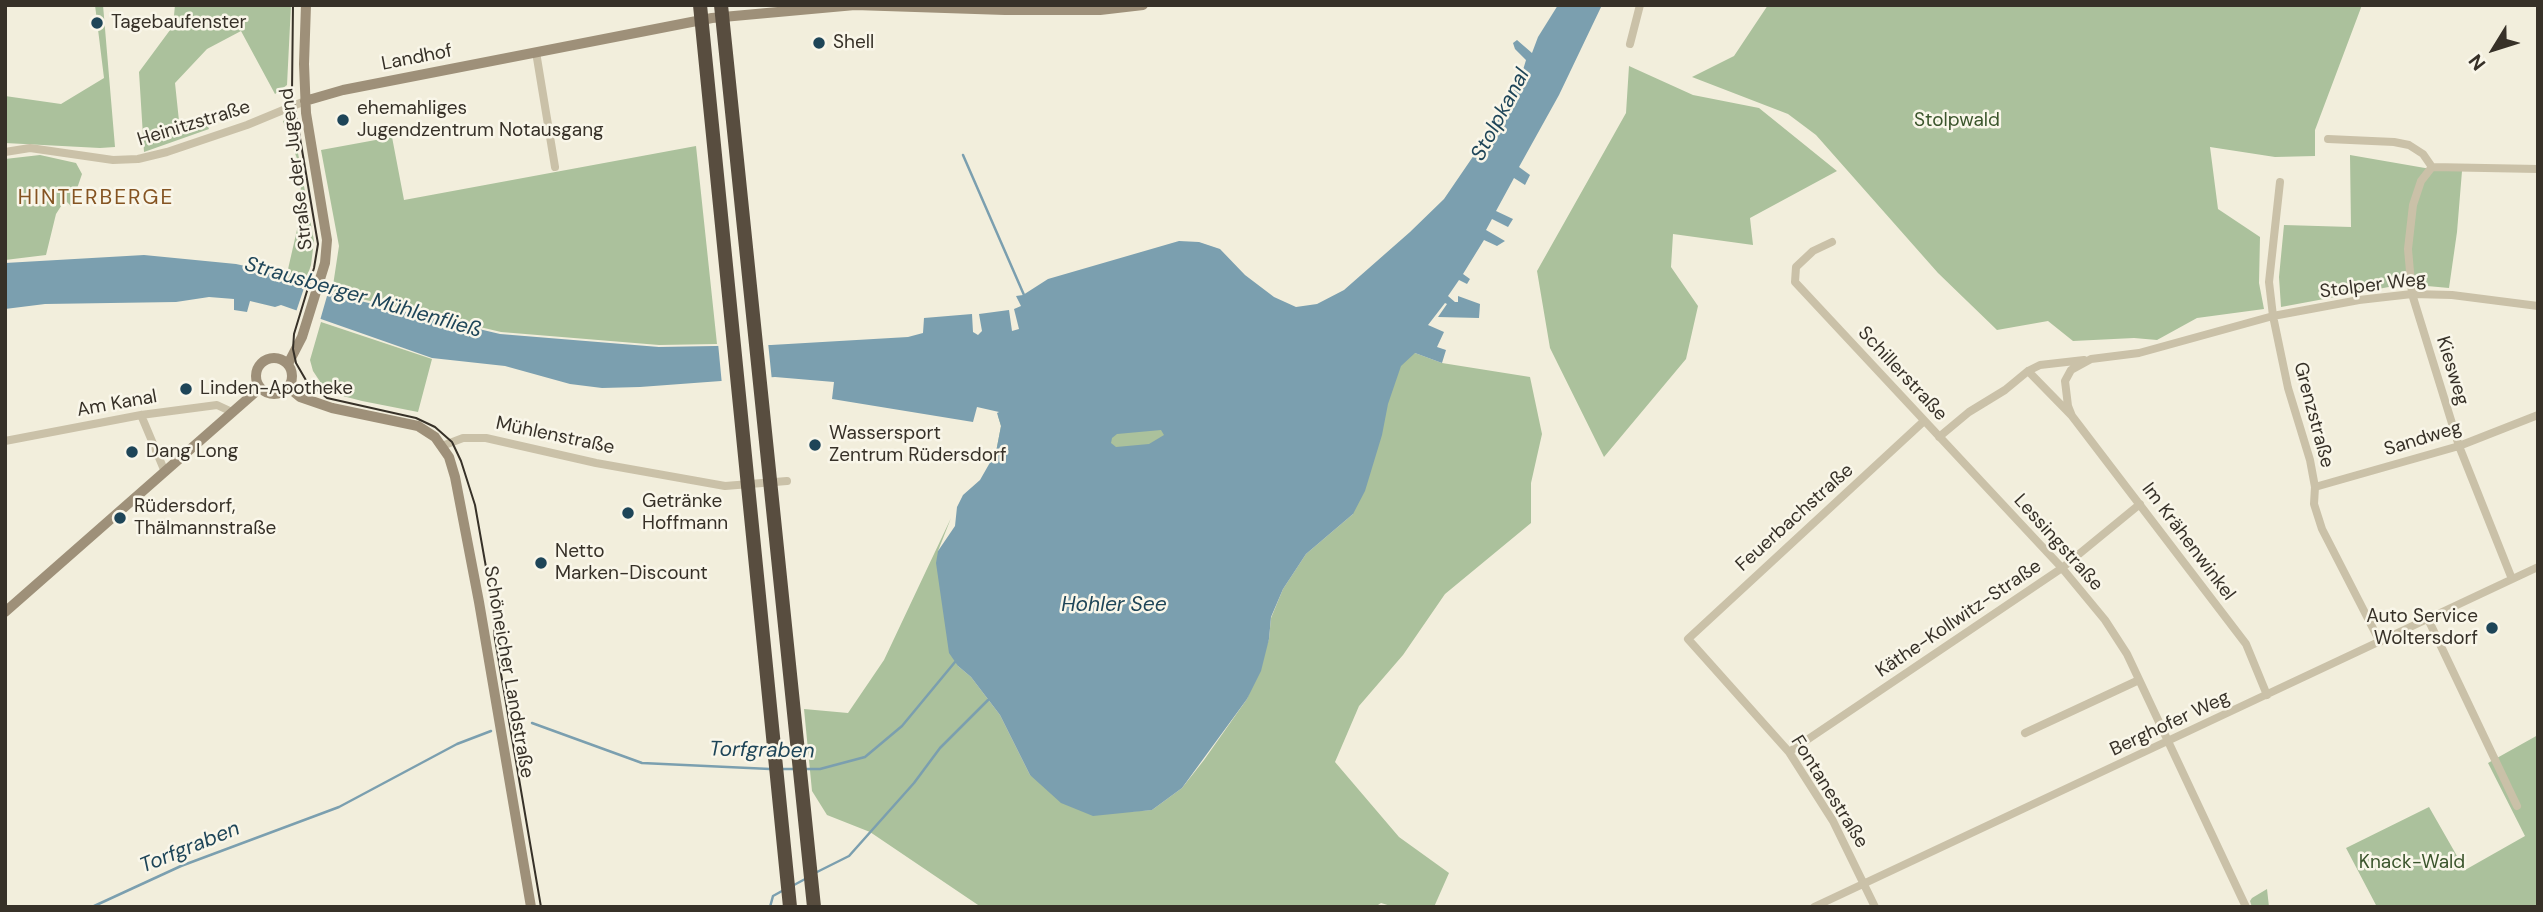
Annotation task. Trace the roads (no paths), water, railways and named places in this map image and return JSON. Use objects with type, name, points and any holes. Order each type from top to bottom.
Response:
[{"type":"highway","points":[[700,5],[790,907]]},
{"type":"highway","points":[[721,5],[814,907]]},
{"type":"main road","name":"Straße der Jugend","points":[[288,364],[302,337],[323,270],[327,240],[308,134],[305,101],[306,5]]},
{"type":"main road","name":"Landhof","points":[[305,101],[324,94],[712,18],[856,5],[1100,10],[1143,5]]},
{"type":"main road","points":[[278,358],[288,364],[292,376],[288,387],[274,394],[260,388],[256,378],[262,362],[278,358]]},
{"type":"main road","points":[[288,387],[300,397],[332,408],[418,426],[443,446]]},
{"type":"main road","points":[[5,612],[260,388]]},
{"type":"main road","name":"Schöneicher Landstraße","points":[[443,446],[456,477],[531,907]]},
{"type":"street","points":[[1630,44],[1640,5]]},
{"type":"street","points":[[536,52],[555,167]]},
{"type":"street","name":"Heinitzstraße","points":[[5,152],[30,148],[113,160],[138,159],[236,129],[305,101]]},
{"type":"street","points":[[2328,139],[2409,145],[2423,154],[2432,167],[2538,169]]},
{"type":"street","name":"Kiesweg","points":[[2432,167],[2421,181],[2413,205],[2408,249],[2412,294],[2459,446],[2512,579]]},
{"type":"street","name":"Grenzstraße","points":[[2280,182],[2269,282],[2288,388],[2315,487],[2314,504],[2322,529],[2381,642]]},
{"type":"street","name":"Schillerstraße","points":[[1832,243],[1813,251],[1796,267],[1795,282],[1939,437],[1969,412],[2028,371]]},
{"type":"street","name":"Stolper Weg","points":[[2091,359],[2139,353],[2273,316],[2359,300],[2412,294],[2452,295],[2538,306]]},
{"type":"street","points":[[2028,371],[2040,365],[2091,359]]},
{"type":"street","name":"Im Krähenwinkel","points":[[2072,416],[2065,381],[2071,370],[2091,359]]},
{"type":"street","name":"Im Krähenwinkel","points":[[2028,371],[2072,416],[2246,644],[2267,695]]},
{"type":"street","name":"Am Kanal","points":[[5,441],[141,415],[217,405],[232,412]]},
{"type":"street","points":[[141,415],[165,472]]},
{"type":"street","name":"Sandweg","points":[[2315,487],[2459,446],[2538,415]]},
{"type":"street","name":"Feuerbachstraße","points":[[1688,639],[1924,421]]},
{"type":"street","name":"Lessingstraße","points":[[1939,437],[2062,568],[2105,620],[2127,654],[2246,907]]},
{"type":"street","name":"Mühlenstraße","points":[[443,446],[463,438],[486,438],[596,463],[725,486],[787,481]]},
{"type":"street","name":"Käthe-Kollwitz-Straße","points":[[1789,752],[2062,568],[2140,504]]},
{"type":"street","name":"Berghofer Weg","points":[[1814,907],[2538,567]]},
{"type":"street","points":[[2428,619],[2517,806]]},
{"type":"street","name":"Fontanestraße","points":[[1688,639],[1789,752],[1833,821],[1875,907]]},
{"type":"street","points":[[2025,733],[2139,680]]},
{"type":"water","name":"Hohler See","points":[[1558,5],[1602,5],[1559,95],[1519,167],[1530,175],[1525,185],[1514,178],[1496,211],[1513,219],[1508,227],[1492,219],[1486,230],[1505,241],[1497,246],[1484,240],[1463,274],[1470,279],[1467,284],[1459,280],[1448,296],[1455,302],[1458,302],[1458,296],[1480,304],[1479,318],[1438,317],[1447,304],[1445,303],[1428,325],[1444,332],[1437,347],[1446,350],[1442,363],[1415,353],[1401,366],[1365,491],[1353,514],[1306,554],[1283,589],[1271,617],[1261,671],[1247,699],[1182,788],[1152,810],[1093,816],[1061,803],[1030,775],[1000,715],[949,653],[936,563],[938,551],[955,526],[957,507],[963,495],[980,480],[996,452],[1001,426],[997,413],[999,412],[977,407],[973,422],[832,399],[834,382],[775,377],[640,387],[602,388],[570,384],[505,366],[432,358],[281,305],[275,307],[250,301],[247,312],[234,310],[234,299],[209,297],[176,302],[45,304],[5,309],[5,263],[144,255],[236,264],[335,295],[500,334],[659,347],[771,345],[908,337],[923,333],[924,318],[972,314],[973,332],[978,335],[982,331],[979,314],[1009,310],[1012,331],[1019,329],[1014,309],[1021,306],[1016,296],[1023,295],[1048,279],[1179,241],[1199,242],[1220,249],[1245,275],[1274,297],[1296,307],[1317,304],[1344,290],[1444,199],[1498,120],[1523,70],[1526,60],[1513,43],[1517,40],[1532,53],[1538,37]],"holes":[[[1161,430],[1164,435],[1149,444],[1116,447],[1111,443],[1117,434]]]},
{"type":"waterway","points":[[963,155],[1024,295]]},
{"type":"waterway","name":"Torfgraben","points":[[805,769],[820,769],[865,757],[902,726],[955,662]]},
{"type":"waterway","points":[[815,873],[849,856],[914,783],[940,748],[988,700]]},
{"type":"waterway","name":"Torfgraben","points":[[532,723],[642,763],[770,769]]},
{"type":"waterway","name":"Torfgraben","points":[[92,907],[181,866],[339,807],[457,744],[491,731]]},
{"type":"waterway","name":"Torfgraben","points":[[780,769],[795,769]]},
{"type":"waterway","points":[[794,885],[807,878]]},
{"type":"waterway","points":[[770,907],[773,896],[782,891]]},
{"type":"tram line","points":[[293,5],[292,91],[318,244],[314,268],[294,334],[296,363],[307,382],[327,398],[416,418],[435,427],[452,442],[475,505],[493,607],[495,640]]},
{"type":"tram line","points":[[494,633],[541,907]]},
{"type":"place","name":"Tagebaufenster","points":[[97,23]]},
{"type":"place","name":"Shell","points":[[819,43]]},
{"type":"place","name":"ehemahliges Jugendzentrum Notausgang","points":[[343,120]]},
{"type":"place","name":"Linden-Apotheke","points":[[186,389]]},
{"type":"place","name":"Wassersport Zentrum Rüdersdorf","points":[[815,445]]},
{"type":"place","name":"Dang Long","points":[[132,452]]},
{"type":"place","name":"Getränke Hoffmann","points":[[628,513]]},
{"type":"place","name":"Rüdersdorf, Thälmannstraße","points":[[120,518]]},
{"type":"place","name":"Netto Marken-Discount","points":[[541,563]]},
{"type":"place","name":"Auto Service Woltersdorf","points":[[2492,628]]},
{"type":"district","name":"HINTERBERGE","points":[[96,198]]},
{"type":"water label","name":"Stolpkanal","points":[[1501,115]]},
{"type":"water label","name":"Strausberger Mühlenfließ","points":[[363,298]]},
{"type":"park label","name":"Stolpwald","points":[[1957,121]]},
{"type":"park label","name":"Knack-Wald","points":[[2412,863]]}]
